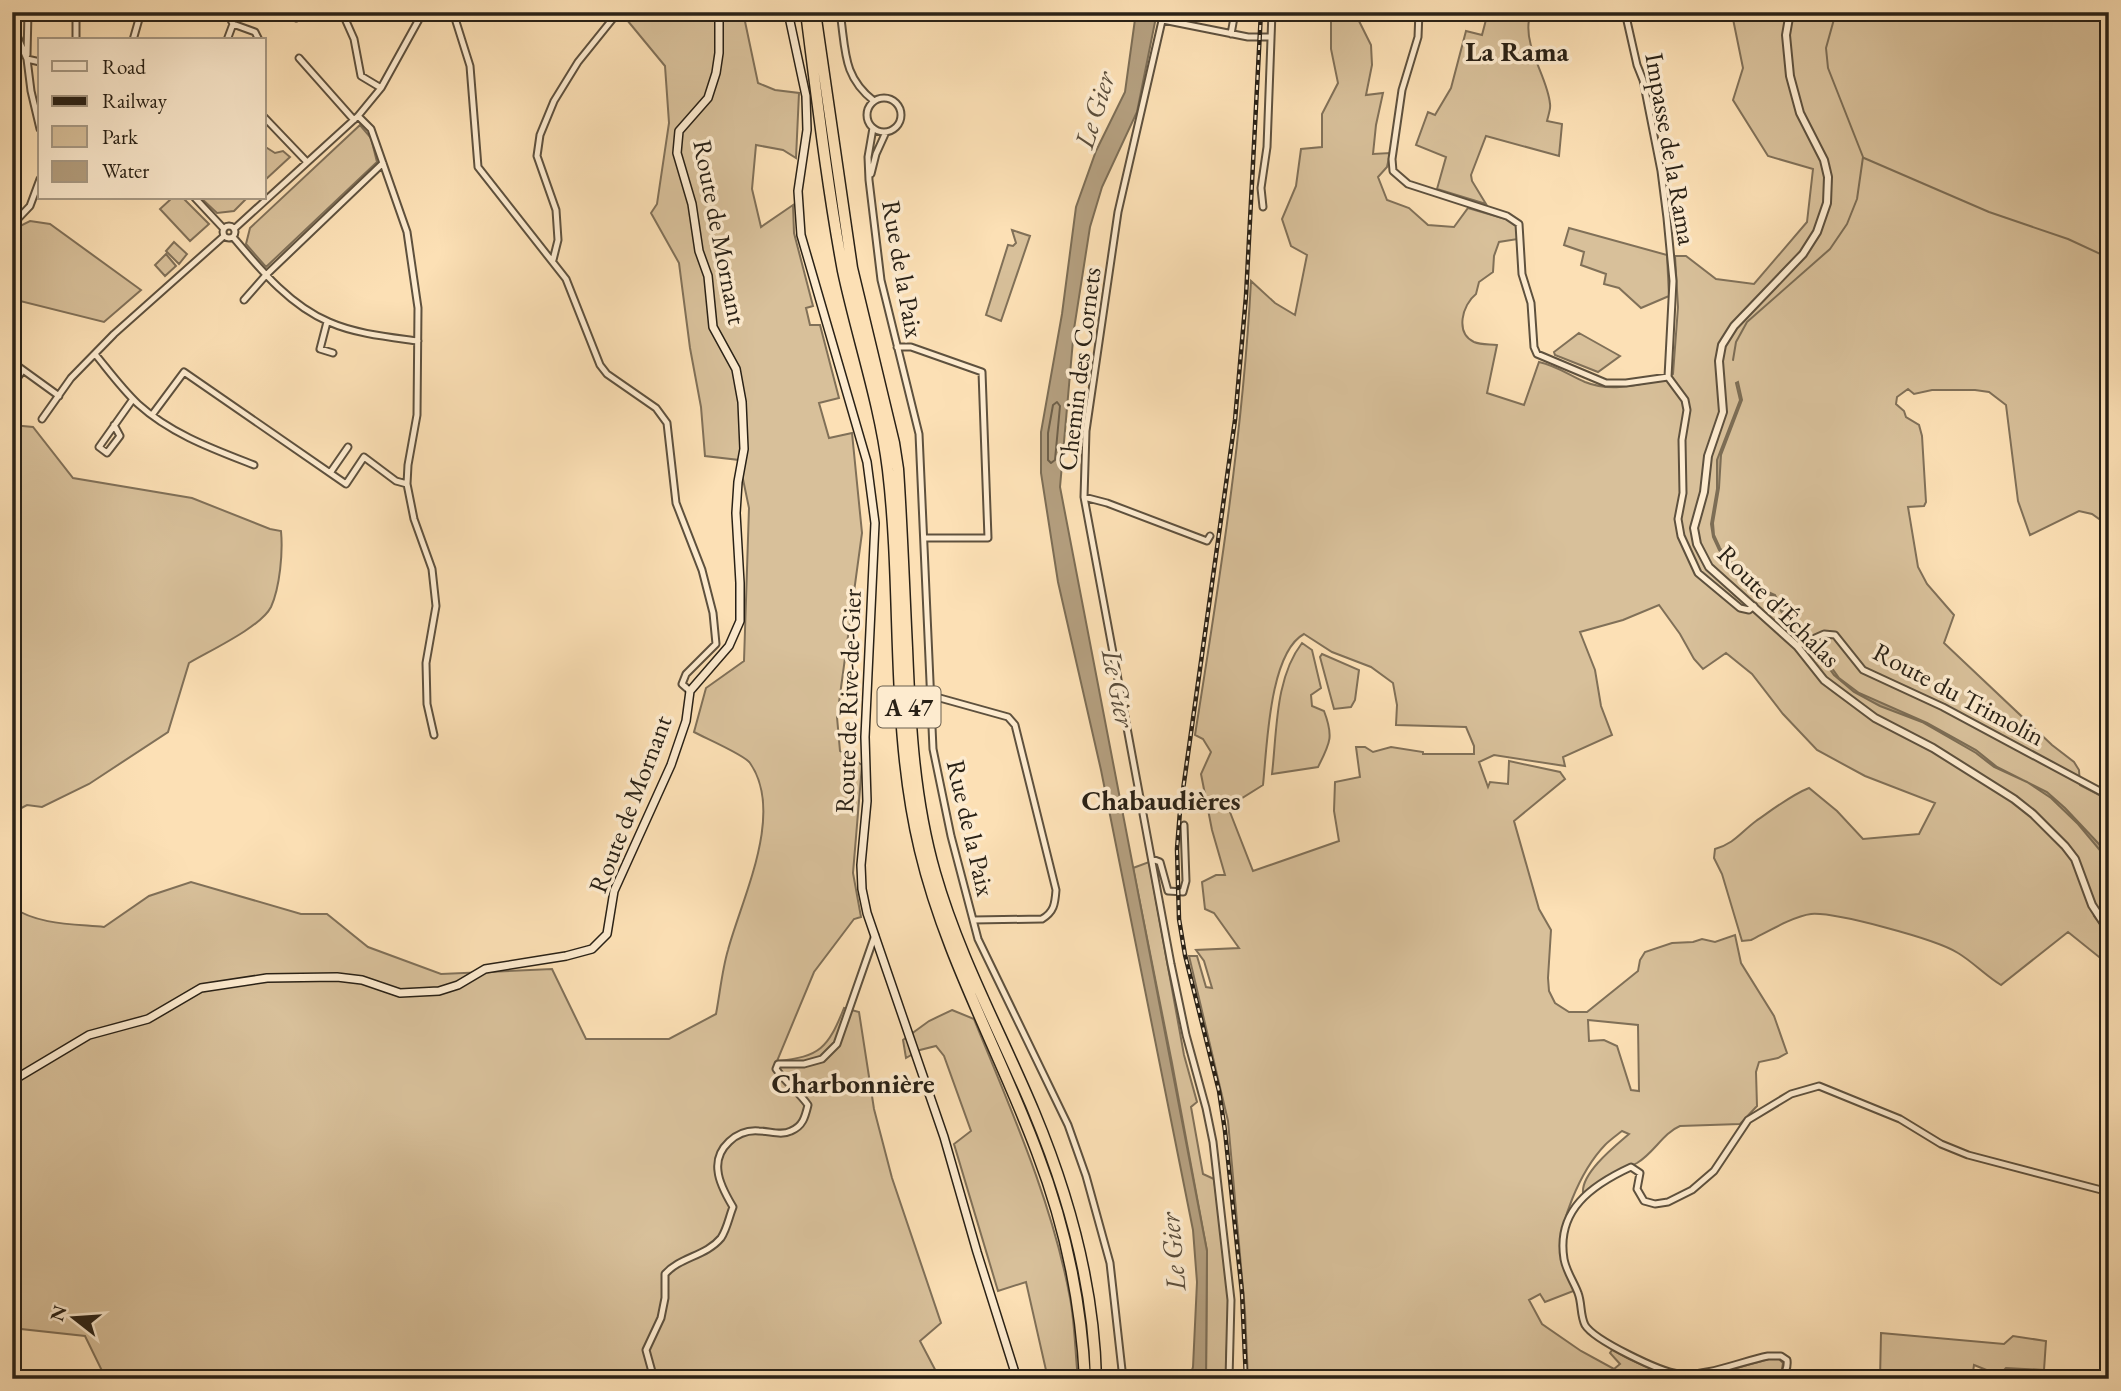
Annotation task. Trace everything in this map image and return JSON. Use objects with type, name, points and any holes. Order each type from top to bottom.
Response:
[{"type":"highway","name":"A 47","points":[[806,12],[843,268],[889,472],[901,721],[915,831],[941,924],[1036,1148],[1058,1213],[1078,1304],[1085,1379]]},
{"type":"highway","name":"A 47","points":[[815,12],[852,268],[898,469],[910,722],[923,828],[951,922],[1035,1114],[1063,1193],[1082,1262],[1095,1340],[1096,1379]]},
{"type":"main road","name":"Route de Mornant","points":[[12,1081],[89,1035],[148,1018],[201,988],[267,978],[337,977],[362,980],[400,993],[439,991],[458,985],[485,969],[592,949],[607,934],[614,891],[671,765],[686,720],[690,691],[729,646],[740,621],[736,513],[744,449],[742,402],[736,369],[713,327],[708,276],[699,251],[692,204],[677,153],[679,131],[708,98],[716,73],[719,12]]},
{"type":"main road","name":"Route de Rive-de-Gier","points":[[788,12],[806,96],[807,130],[798,191],[801,235],[867,462],[875,523],[865,737],[867,801],[861,865],[862,889],[944,1137],[1017,1379]]},
{"type":"street","points":[[28,12],[27,59],[38,121]]},
{"type":"street","points":[[76,12],[76,38]]},
{"type":"street","points":[[134,38],[141,12]]},
{"type":"street","points":[[227,12],[233,24],[255,32],[258,38]]},
{"type":"street","points":[[296,18],[307,12]]},
{"type":"street","points":[[342,12],[354,39],[361,76],[381,88]]},
{"type":"street","points":[[266,200],[356,118],[381,88],[423,12]]},
{"type":"street","points":[[453,12],[470,66],[478,167],[566,279],[600,365],[607,374],[656,408],[667,423],[676,503],[702,570],[717,632],[716,644],[686,674],[682,684],[690,691]]},
{"type":"street","points":[[553,260],[558,240],[556,210],[537,156],[540,135],[554,101],[578,62],[616,12]]},
{"type":"street","points":[[840,12],[852,78],[858,89],[874,101]]},
{"type":"street","name":"Chemin des Cornets","points":[[1164,12],[1118,212],[1086,430],[1084,497],[1152,859],[1160,862],[1168,891],[1183,892],[1186,881],[1184,825]]},
{"type":"street","points":[[1231,34],[1235,12]]},
{"type":"street","points":[[1263,207],[1261,188],[1267,147],[1272,12]]},
{"type":"street","points":[[1419,12],[1418,37],[1402,90],[1392,159],[1395,175],[1408,184],[1507,216],[1519,224],[1522,274],[1531,303],[1534,347],[1537,354],[1606,383],[1668,377],[1685,400],[1687,410],[1682,440],[1683,493],[1678,519],[1681,536],[1698,573],[1740,608],[1749,610],[1754,606]]},
{"type":"street","name":"Impasse de la Rama","points":[[1625,12],[1643,80],[1661,171],[1669,230],[1673,281],[1668,377]]},
{"type":"street","name":"Route d'Échalas","points":[[1790,12],[1786,35],[1790,76],[1800,113],[1824,160],[1828,177],[1827,202],[1817,232],[1803,254],[1734,326],[1722,345],[1719,361],[1723,412],[1709,456],[1695,528],[1697,544],[1704,560],[1797,646],[1824,680],[1875,718],[1933,748],[2033,814],[2075,859],[2092,905],[2109,931]]},
{"type":"street","points":[[1163,20],[1231,34],[1271,37]]},
{"type":"street","points":[[12,24],[27,59]]},
{"type":"street","points":[[228,38],[233,24]]},
{"type":"street","points":[[299,58],[356,118],[371,129],[407,232],[418,308],[417,415],[407,484],[414,520],[432,569],[436,606],[426,663],[427,704],[434,735]]},
{"type":"street","points":[[27,59],[38,62]]},
{"type":"street","points":[[881,98],[890,99],[900,107],[900,123],[892,130],[886,132],[873,128],[867,111],[874,101],[881,98]]},
{"type":"street","points":[[266,119],[307,162]]},
{"type":"street","name":"Rue de la Paix","points":[[873,128],[868,157],[869,180],[881,280],[919,434],[933,749],[951,836],[984,951],[1068,1125],[1086,1176],[1110,1263],[1123,1379]]},
{"type":"street","name":"Rue de la Paix","points":[[869,180],[886,132]]},
{"type":"street","points":[[244,300],[266,275],[383,163]]},
{"type":"street","points":[[12,225],[30,206],[38,192]]},
{"type":"street","points":[[197,200],[224,229],[225,236]]},
{"type":"street","points":[[266,200],[234,229],[233,237],[290,298],[327,322],[345,328],[418,341]]},
{"type":"street","points":[[224,229],[230,226],[234,229]]},
{"type":"street","points":[[225,236],[233,237]]},
{"type":"street","points":[[42,419],[71,378],[95,354],[225,236]]},
{"type":"street","points":[[327,322],[320,348],[333,353]]},
{"type":"street","points":[[897,347],[911,347],[982,372],[988,538],[924,538]]},
{"type":"street","points":[[95,354],[133,399],[152,415],[201,444],[254,465]]},
{"type":"street","points":[[12,362],[59,396]]},
{"type":"street","points":[[12,385],[23,370]]},
{"type":"street","points":[[152,415],[184,372],[346,484],[364,457],[397,481],[407,484]]},
{"type":"street","points":[[114,425],[120,436],[107,453],[99,447],[114,425],[133,399]]},
{"type":"street","points":[[330,473],[348,447]]},
{"type":"street","points":[[1084,497],[1207,541],[1210,536]]},
{"type":"street","name":"Route du Trimolin","points":[[1797,646],[1824,634],[1835,635],[1863,670],[1943,707],[2109,796]]},
{"type":"street","points":[[929,695],[1008,717],[1015,724],[1056,890],[1056,902],[1051,913],[1042,919],[973,920]]},
{"type":"street","points":[[1152,859],[1184,1023],[1213,1142],[1231,1300],[1229,1379]]},
{"type":"street","points":[[654,1379],[646,1350],[661,1318],[666,1298],[665,1274],[670,1268],[710,1247],[721,1238],[733,1207],[718,1172],[719,1159],[726,1143],[739,1134],[757,1130],[775,1134],[790,1132],[803,1124],[808,1105],[776,1069],[778,1064],[804,1064],[822,1059],[837,1044],[875,935]]},
{"type":"street","points":[[1780,1379],[1787,1364],[1787,1360],[1781,1356],[1768,1356],[1682,1374],[1604,1343],[1592,1334],[1585,1324],[1579,1295],[1564,1259],[1565,1230],[1577,1203],[1603,1181],[1631,1167],[1640,1173],[1637,1189],[1644,1200],[1655,1204],[1676,1200],[1714,1171],[1748,1120],[1791,1094],[1819,1086],[1900,1119],[1935,1140],[1968,1155],[2109,1192]]},
{"type":"green space","points":[[625,12],[743,12],[758,83],[775,90],[799,93],[796,158],[783,150],[756,145],[752,189],[761,227],[793,205],[794,233],[813,306],[806,308],[810,325],[820,325],[839,398],[819,403],[829,438],[852,433],[862,533],[837,717],[840,751],[862,765],[853,873],[861,917],[854,919],[814,972],[777,1061],[813,1053],[821,1048],[833,1033],[844,1008],[859,1012],[874,1109],[892,1178],[941,1323],[920,1341],[940,1379],[106,1379],[85,1336],[12,1328],[12,907],[45,920],[104,927],[149,896],[191,882],[301,914],[327,914],[368,947],[441,974],[552,969],[586,1039],[669,1039],[716,1014],[726,958],[757,856],[763,806],[760,783],[750,763],[733,751],[694,732],[706,688],[744,661],[749,508],[739,460],[705,456],[701,407],[679,263],[651,213],[657,204],[669,123],[665,66],[627,20]]},
{"type":"green space","points":[[1488,12],[1543,12],[1539,17],[1529,20],[1528,31],[1548,94],[1550,106],[1547,121],[1562,124],[1559,156],[1486,136],[1471,175],[1486,204],[1437,189],[1446,157],[1416,145],[1428,112],[1435,115],[1451,88],[1466,31],[1482,35]]},
{"type":"green space","points":[[1715,12],[2109,12],[2109,526],[2092,514],[2079,511],[2030,535],[2018,501],[2006,405],[1989,392],[1932,390],[1914,394],[1908,389],[1897,397],[1896,404],[1906,417],[1919,425],[1922,436],[1926,502],[1924,506],[1908,507],[1918,567],[1927,584],[1954,615],[1944,643],[2052,745],[2074,762],[2079,770],[2080,785],[2109,800],[2109,925],[2102,911],[2094,916],[2109,936],[2109,965],[2068,932],[2001,985],[1946,947],[1841,917],[1811,914],[1751,940],[1742,941],[1722,874],[1714,858],[1715,849],[1733,841],[1756,821],[1809,788],[1837,811],[1863,839],[1919,834],[1935,803],[1865,776],[1817,750],[1783,714],[1752,674],[1726,653],[1703,669],[1659,605],[1623,620],[1580,632],[1595,670],[1601,706],[1612,735],[1563,757],[1565,766],[1494,755],[1479,762],[1488,787],[1490,782],[1508,784],[1509,761],[1560,772],[1565,779],[1514,821],[1539,909],[1551,930],[1549,991],[1555,1003],[1569,1012],[1587,1012],[1638,971],[1645,952],[1672,943],[1702,939],[1715,942],[1735,935],[1741,963],[1774,1016],[1787,1053],[1759,1062],[1756,1072],[1757,1106],[1740,1124],[1680,1126],[1668,1133],[1637,1163],[1583,1193],[1587,1177],[1593,1169],[1629,1134],[1622,1131],[1605,1145],[1579,1183],[1566,1215],[1561,1246],[1562,1260],[1576,1290],[1545,1302],[1540,1294],[1529,1300],[1542,1324],[1581,1351],[1614,1369],[1620,1364],[1610,1353],[1612,1350],[1647,1367],[1683,1377],[1715,1374],[1769,1359],[1779,1359],[1783,1363],[1782,1369],[1775,1379],[1248,1379],[1245,1311],[1228,1121],[1189,956],[1197,956],[1206,987],[1212,988],[1204,961],[1196,950],[1239,948],[1214,913],[1205,909],[1202,882],[1216,875],[1225,875],[1212,830],[1201,774],[1211,752],[1203,739],[1195,735],[1236,452],[1251,281],[1275,303],[1295,315],[1307,255],[1291,246],[1282,219],[1296,186],[1301,149],[1322,147],[1322,114],[1338,83],[1331,49],[1331,14],[1358,19],[1371,45],[1372,65],[1366,95],[1383,93],[1373,154],[1390,153],[1387,167],[1378,177],[1387,200],[1409,208],[1428,225],[1454,227],[1468,208],[1509,220],[1518,228],[1518,239],[1499,242],[1494,256],[1493,272],[1479,282],[1476,294],[1464,312],[1463,326],[1468,338],[1474,342],[1497,345],[1487,393],[1524,405],[1539,362],[1585,382],[1605,387],[1667,379],[1673,374],[1678,307],[1675,256],[1686,256],[1716,279],[1754,284],[1807,222],[1813,169],[1768,156],[1733,100],[1743,68],[1733,19]],"holes":[[[1304,634],[1332,652],[1371,667],[1393,683],[1397,705],[1396,725],[1466,727],[1474,746],[1474,754],[1423,754],[1391,747],[1373,752],[1365,747],[1356,747],[1360,777],[1335,782],[1334,811],[1339,841],[1253,871],[1228,807],[1263,785],[1277,680],[1283,660],[1292,644]],[[1588,1020],[1638,1025],[1639,1091],[1631,1090],[1617,1046],[1604,1040],[1589,1041]]]},
{"type":"green space","points":[[360,125],[371,138],[377,162],[266,267],[246,244],[250,228]]},
{"type":"green space","points":[[266,147],[275,153],[283,151],[290,157],[266,179]]},
{"type":"green space","points":[[170,200],[185,200],[209,224],[190,241],[160,209]]},
{"type":"green space","points":[[203,200],[245,200],[234,211],[217,213]]},
{"type":"green space","points":[[30,221],[50,224],[141,290],[104,322],[12,299],[12,230]]},
{"type":"green space","points":[[1569,228],[1667,255],[1669,296],[1641,308],[1619,288],[1604,284],[1606,274],[1581,265],[1584,252],[1564,245]]},
{"type":"green space","points":[[1012,230],[1030,236],[1001,321],[986,315],[1008,245],[1013,246],[1016,243]]},
{"type":"green space","points":[[174,242],[187,254],[179,264],[166,251]]},
{"type":"green space","points":[[166,254],[176,266],[165,276],[155,265]]},
{"type":"green space","points":[[1579,333],[1620,356],[1598,372],[1555,355],[1554,352]]},
{"type":"green space","points":[[12,425],[33,427],[73,478],[192,498],[281,531],[282,549],[279,580],[271,607],[246,630],[189,663],[168,732],[89,784],[42,807],[27,805],[12,813]]},
{"type":"green space","points":[[1302,643],[1312,650],[1321,688],[1311,695],[1312,706],[1324,711],[1329,727],[1329,740],[1318,767],[1272,774],[1282,688],[1293,657]]},
{"type":"green space","points":[[1322,654],[1359,670],[1355,700],[1351,707],[1334,709],[1320,657]]},
{"type":"green space","points":[[1149,862],[1184,1055],[1197,1102],[1191,1107],[1203,1174],[1214,1179],[1227,1273],[1229,1309],[1226,1360],[1236,1379],[1206,1379],[1207,1251],[1133,868]]},
{"type":"green space","points":[[952,1010],[974,1019],[1016,1122],[1053,1226],[1070,1298],[1078,1379],[1048,1379],[1026,1282],[998,1291],[954,1144],[971,1131],[944,1056],[936,1046],[920,1050],[906,1058],[903,1040],[929,1021]]},
{"type":"green space","points":[[1881,1333],[2004,1344],[2013,1336],[2046,1341],[2044,1370],[2006,1368],[1999,1375],[1974,1365],[1972,1379],[1880,1379]]},
{"type":"water","points":[[1136,12],[1157,12],[1137,112],[1102,187],[1090,227],[1074,329],[1060,487],[1207,1251],[1206,1379],[1189,1379],[1193,1367],[1197,1282],[1193,1230],[1101,770],[1058,582],[1041,473],[1041,432],[1062,314],[1076,207],[1096,151],[1125,92]]},
{"type":"water","points":[[1738,382],[1742,400],[1721,455],[1714,535],[1720,548],[1736,568],[1757,587],[1775,595],[1783,611],[1807,637],[1782,613],[1773,596],[1755,588],[1734,568],[1719,550],[1713,537],[1711,524],[1717,489],[1717,460],[1740,400]]},
{"type":"water","points":[[1812,640],[1839,678],[1859,693],[1927,723],[1976,750],[1997,767],[2027,782],[1994,767],[1976,753],[1922,722],[1880,706],[1854,692],[1834,675],[1810,641]]},
{"type":"water","points":[[2027,782],[2047,792],[2065,808],[2098,843],[2109,861],[2078,824],[2051,798]]},
{"type":"waterway","points":[[1733,360],[1736,342],[1747,322],[1830,249],[1847,224],[1857,199],[1863,157],[1828,68],[1826,48],[1836,12]]},
{"type":"waterway","points":[[1864,158],[1989,212],[2068,239],[2109,258]]},
{"type":"railway","points":[[1246,1379],[1242,1293],[1225,1131],[1219,1091],[1185,955],[1179,919],[1177,849],[1180,811],[1235,420],[1246,296],[1261,12]]},
{"type":"district","name":"La Rama","points":[[1517,51]]},
{"type":"district","name":"Chabaudières","points":[[1161,800]]},
{"type":"district","name":"Charbonnière","points":[[853,1083]]},
{"type":"water label","name":"Le Gier","points":[[1094,110]]},
{"type":"water label","name":"Le Gier","points":[[1119,688]]},
{"type":"water label","name":"Le Gier","points":[[1172,1252]]}]
